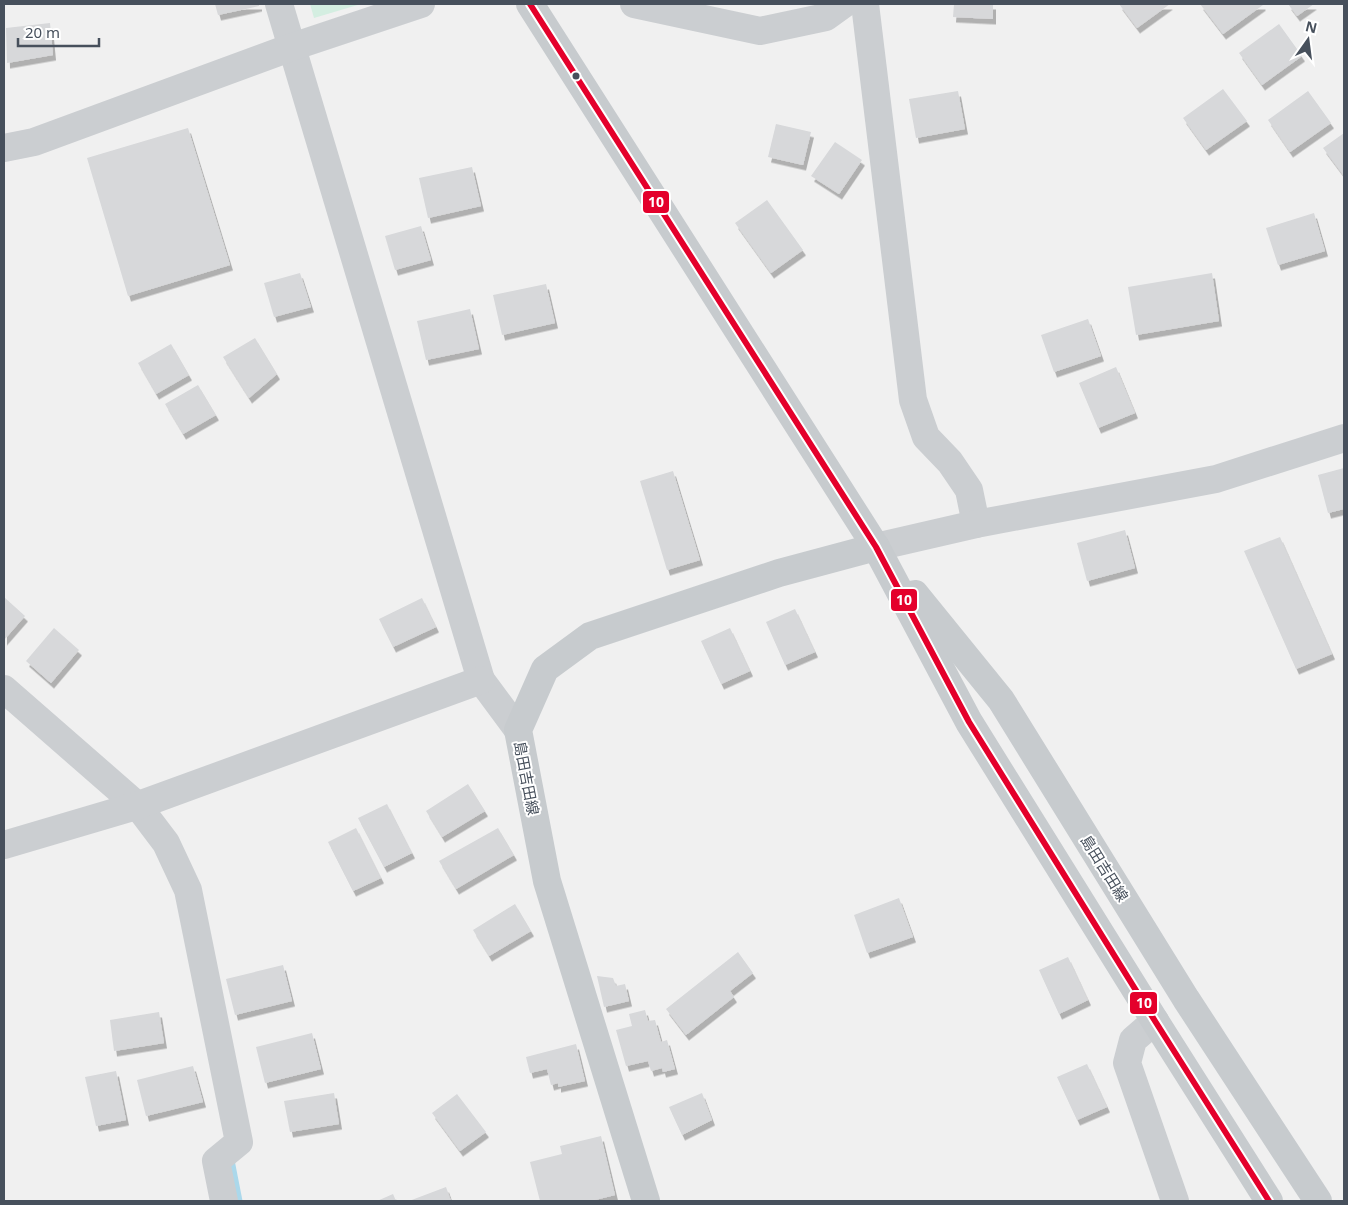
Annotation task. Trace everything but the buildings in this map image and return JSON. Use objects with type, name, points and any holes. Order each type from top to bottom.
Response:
[{"type":"main road","name":"島田吉田線","points":[[530,4],[876,547],[969,722],[1269,1201]]},
{"type":"main road","name":"島田吉田線","points":[[646,1201],[547,881],[518,730],[545,669],[590,636],[779,573],[876,547]]},
{"type":"main road","name":"島田吉田線","points":[[876,547],[1001,700],[1186,999],[1318,1201]]},
{"type":"street","points":[[279,4],[481,680],[518,730]]},
{"type":"street","points":[[4,148],[34,142],[292,47],[421,4]]},
{"type":"street","points":[[634,4],[760,31],[826,17],[844,4]]},
{"type":"street","points":[[865,4],[913,400],[926,437],[950,462],[969,490],[976,524]]},
{"type":"street","points":[[876,547],[976,524],[1216,479],[1344,438]]},
{"type":"street","points":[[4,846],[128,809],[481,680]]},
{"type":"street","points":[[4,689],[128,809],[166,843],[188,890],[238,1142],[216,1162],[224,1201]]},
{"type":"street","points":[[1155,1021],[1133,1040],[1127,1063],[1175,1201]]},
{"type":"green space","points":[[310,4],[361,4],[314,18]]},
{"type":"waterway","points":[[229,1155],[238,1201]]},
{"type":"transit line","name":"10","points":[[530,4],[876,547],[969,722],[1269,1201]]}]
